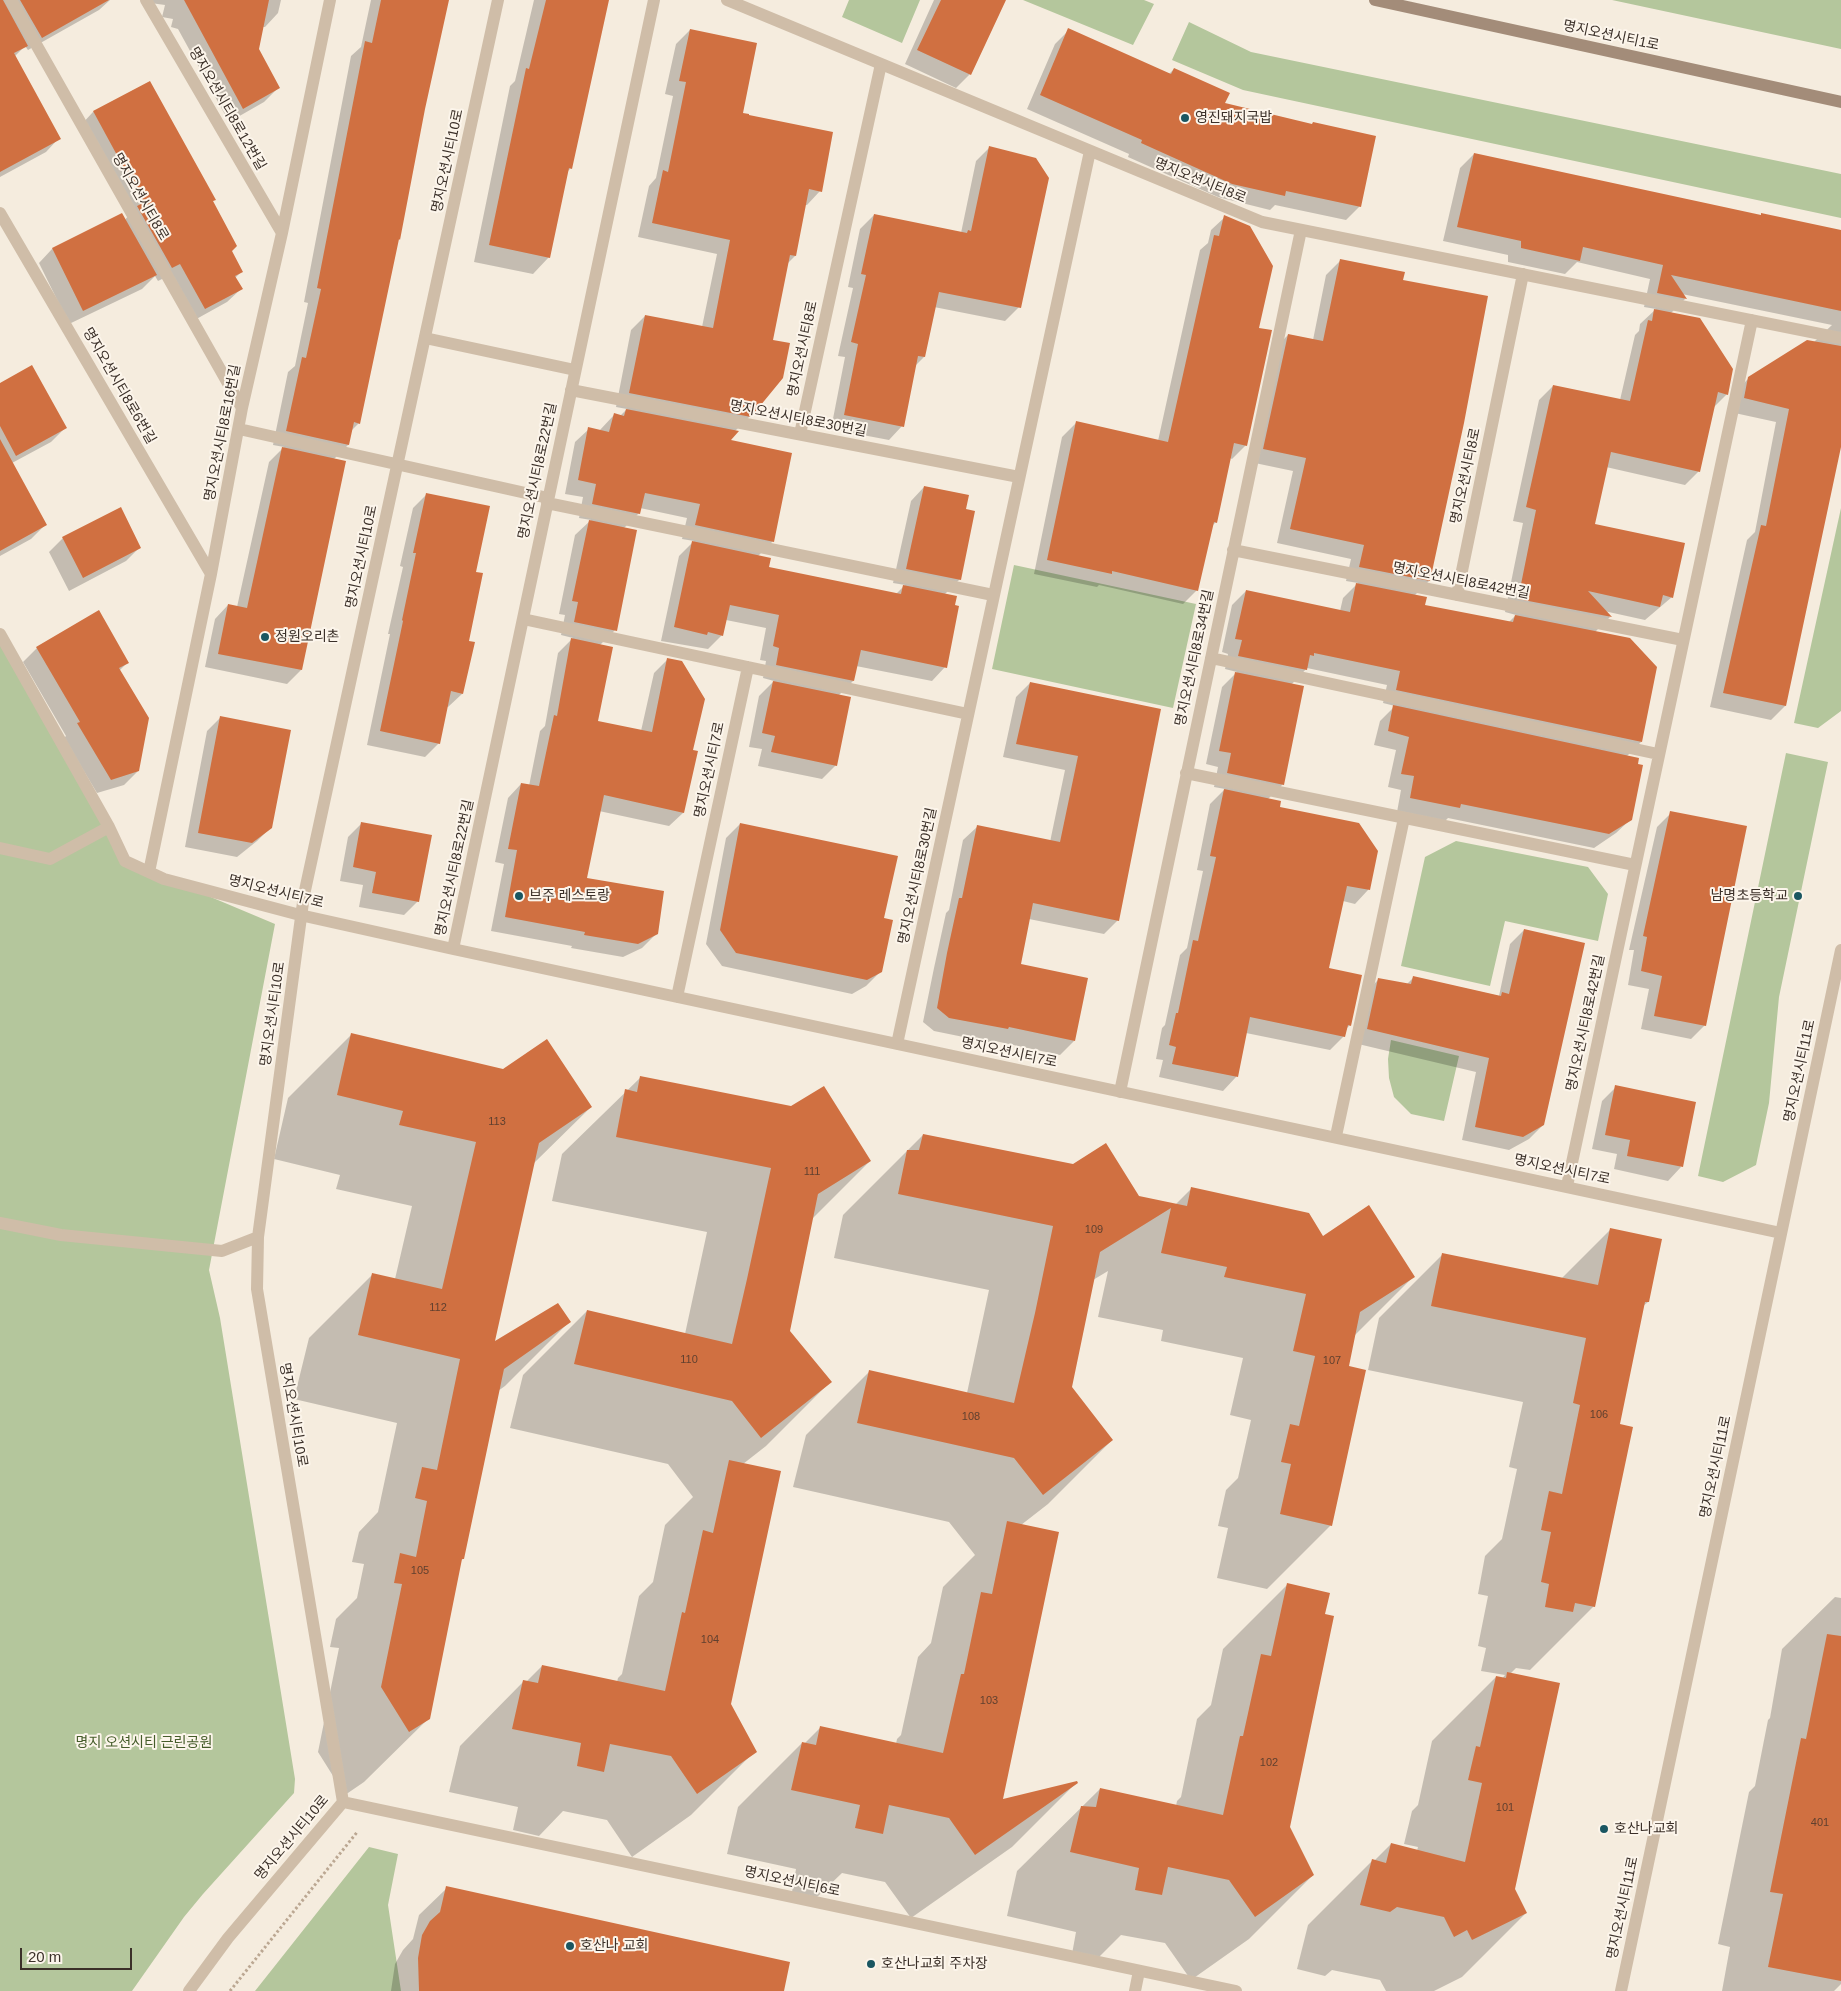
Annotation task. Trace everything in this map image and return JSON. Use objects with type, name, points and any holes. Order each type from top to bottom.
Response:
[{"type":"main road","name":"명지오션시티1로","points":[[1374,0],[1841,102]]},
{"type":"street","name":"명지오션시티8로","points":[[11,0],[242,408]]},
{"type":"street","name":"명지오션시티8로12번길","points":[[146,0],[282,233]]},
{"type":"street","name":"명지오션시티8로16번길","points":[[149,872],[212,574],[242,408],[282,233],[330,0]]},
{"type":"street","name":"명지오션시티10로","points":[[189,1991],[228,1938],[343,1802],[257,1289],[258,1237],[301,915],[498,0]]},
{"type":"street","name":"명지오션시티8로22번길","points":[[453,949],[654,0]]},
{"type":"street","name":"명지오션시티8로","points":[[727,0],[1262,222],[1841,338]]},
{"type":"street","name":"명지오션시티8로","points":[[800,434],[881,64]]},
{"type":"street","name":"명지오션시티8로30번길","points":[[897,1044],[1090,151]]},
{"type":"street","name":"명지오션시티8로6번길","points":[[0,213],[212,574]]},
{"type":"street","name":"명지오션시티8로34번길","points":[[1120,1092],[1301,230]]},
{"type":"street","name":"명지오션시티8로","points":[[1457,595],[1523,274]]},
{"type":"street","name":"명지오션시티8로42번길","points":[[1567,1186],[1682,640],[1752,320]]},
{"type":"street","points":[[425,338],[575,370]]},
{"type":"street","name":"명지오션시티8로30번길","points":[[571,390],[1019,477]]},
{"type":"street","points":[[238,429],[398,464],[547,501],[993,595]]},
{"type":"street","name":"명지오션시티8로42번길","points":[[1233,550],[1682,640]]},
{"type":"street","points":[[523,619],[968,714]]},
{"type":"street","name":"명지오션시티7로","points":[[0,634],[109,827],[125,861],[164,879],[301,915],[453,949],[1120,1092],[1336,1136],[1781,1233]]},
{"type":"street","points":[[1211,658],[1658,754]]},
{"type":"street","name":"명지오션시티7로","points":[[677,997],[748,667]]},
{"type":"street","points":[[1186,773],[1635,865]]},
{"type":"street","points":[[1336,1136],[1404,818]]},
{"type":"street","points":[[0,848],[50,859],[109,827]]},
{"type":"street","name":"명지오션시티11로","points":[[1621,1991],[1841,950]]},
{"type":"street","points":[[0,1223],[61,1235],[222,1251],[258,1237]]},
{"type":"street","name":"명지오션시티6로","points":[[343,1802],[1236,1991]]},
{"type":"street","points":[[1135,1991],[1139,1971]]},
{"type":"path","points":[[230,1991],[358,1831]]},
{"type":"green space","points":[[849,0],[920,0],[902,43],[842,17]]},
{"type":"green space","points":[[1023,0],[1144,0],[1154,4],[1133,45]]},
{"type":"green space","points":[[1612,0],[1841,0],[1841,49]]},
{"type":"green space","points":[[1189,22],[1251,52],[1841,174],[1841,218],[1243,90],[1172,60]]},
{"type":"green space","points":[[1841,508],[1841,711],[1818,728],[1794,723]]},
{"type":"green space","points":[[1014,565],[1196,604],[1173,708],[992,669]]},
{"type":"green space","name":"명지 오션시티 근린공원","points":[[0,634],[125,861],[275,924],[209,1270],[220,1318],[295,1779],[294,1793],[184,1917],[132,1991],[0,1991]]},
{"type":"green space","points":[[1786,753],[1828,762],[1779,997],[1769,1103],[1756,1165],[1723,1182],[1698,1176]]},
{"type":"green space","points":[[1456,841],[1588,867],[1608,894],[1598,941],[1505,921],[1490,986],[1401,966],[1425,857]]},
{"type":"green space","points":[[1391,1040],[1459,1056],[1444,1121],[1411,1114],[1394,1097],[1389,1078],[1388,1059]]},
{"type":"green space","points":[[369,1847],[398,1854],[388,1905],[401,1991],[255,1991]]},
{"type":"building","points":[[0,0],[3,0],[28,46],[14,53],[61,139],[0,172]]},
{"type":"building","points":[[20,0],[109,0],[42,38]]},
{"type":"building","points":[[184,0],[269,0],[259,49],[280,88],[243,109]]},
{"type":"building","points":[[381,0],[449,0],[360,424],[354,422],[349,445],[286,431],[302,357],[306,358],[321,289],[317,288],[365,41],[372,43]]},
{"type":"building","points":[[546,0],[609,0],[572,169],[569,168],[550,258],[489,245],[526,68],[529,69]]},
{"type":"building","points":[[941,0],[1006,0],[971,75],[917,50]]},
{"type":"building","points":[[1068,28],[1171,74],[1174,68],[1230,93],[1225,103],[1312,124],[1313,122],[1376,136],[1361,207],[1286,191],[1285,196],[1232,184],[1141,143],[1142,140],[1040,95]]},
{"type":"building","points":[[690,29],[757,43],[743,113],[833,132],[822,192],[809,189],[796,256],[790,255],[773,340],[790,343],[783,378],[751,417],[629,393],[645,315],[713,328],[730,240],[652,223],[663,170],[668,172],[686,82],[679,81]]},
{"type":"building","points":[[150,81],[216,200],[213,201],[237,246],[232,251],[243,272],[235,276],[243,289],[205,309],[180,264],[172,268],[137,206],[143,203],[93,111]]},
{"type":"building","points":[[989,146],[1036,158],[1049,178],[1021,308],[939,292],[925,357],[918,356],[904,427],[844,415],[858,344],[851,342],[866,275],[861,274],[874,214],[967,233],[968,230],[971,231]]},
{"type":"building","points":[[1474,153],[1761,215],[1761,213],[1841,230],[1841,311],[1671,275],[1687,299],[1657,293],[1663,265],[1583,247],[1580,261],[1521,248],[1521,241],[1457,227]]},
{"type":"building","points":[[122,213],[157,275],[83,311],[52,248]]},
{"type":"building","points":[[1224,215],[1250,226],[1273,266],[1259,328],[1272,330],[1247,446],[1234,443],[1217,523],[1214,522],[1198,591],[1112,571],[1112,574],[1047,560],[1076,421],[1168,442],[1214,235],[1219,236]]},
{"type":"building","points":[[1340,259],[1405,272],[1403,280],[1488,296],[1464,423],[1430,581],[1359,567],[1364,545],[1290,529],[1306,458],[1263,449],[1288,334],[1323,341]]},
{"type":"building","points":[[1654,309],[1700,318],[1733,369],[1728,395],[1718,392],[1700,472],[1611,452],[1595,524],[1685,543],[1673,598],[1663,595],[1660,607],[1588,591],[1612,617],[1518,599],[1536,510],[1526,507],[1553,385],[1630,401],[1648,320],[1652,321]]},
{"type":"building","points":[[1807,340],[1841,346],[1841,447],[1786,706],[1723,693],[1761,525],[1766,526],[1789,409],[1744,398],[1748,377]]},
{"type":"building","points":[[32,365],[67,428],[16,456],[0,426],[0,383]]},
{"type":"building","points":[[626,409],[739,431],[731,440],[792,453],[774,542],[695,525],[700,504],[645,493],[640,514],[592,504],[596,484],[578,480],[588,427],[609,432],[614,413],[624,416]]},
{"type":"building","points":[[0,439],[47,525],[0,551]]},
{"type":"building","points":[[282,447],[346,461],[302,670],[218,654],[228,604],[247,608]]},
{"type":"building","points":[[924,486],[969,495],[966,509],[975,511],[961,580],[906,569]]},
{"type":"building","points":[[426,493],[490,506],[476,572],[483,573],[469,641],[475,642],[463,694],[451,691],[440,744],[380,731],[403,621],[416,553],[413,553]]},
{"type":"building","points":[[121,507],[141,548],[83,578],[62,537]]},
{"type":"building","points":[[589,520],[637,530],[617,631],[574,622],[578,602],[572,601]]},
{"type":"building","points":[[692,541],[771,558],[769,567],[901,594],[903,585],[957,596],[955,605],[959,606],[947,668],[861,650],[854,681],[776,665],[779,648],[773,646],[779,615],[730,605],[723,636],[708,632],[707,635],[674,627]]},
{"type":"building","points":[[1356,583],[1427,597],[1425,605],[1513,622],[1515,615],[1630,638],[1657,667],[1642,742],[1396,690],[1400,671],[1314,653],[1314,656],[1310,655],[1307,670],[1238,656],[1242,640],[1235,639],[1246,590],[1350,612]]},
{"type":"building","points":[[99,610],[129,663],[119,668],[149,718],[139,771],[111,780],[77,723],[80,722],[36,647]]},
{"type":"building","points":[[571,638],[613,647],[598,721],[652,732],[667,658],[682,661],[705,699],[693,750],[698,751],[684,813],[604,795],[587,878],[664,891],[658,934],[638,944],[584,935],[585,932],[505,917],[517,850],[508,849],[521,783],[539,786],[554,715],[557,716]]},
{"type":"building","points":[[1235,672],[1304,686],[1284,785],[1227,773],[1231,753],[1219,751]]},
{"type":"building","points":[[773,681],[851,697],[837,766],[771,752],[775,736],[762,733]]},
{"type":"building","points":[[1030,682],[1161,709],[1119,921],[1033,903],[1021,964],[1088,978],[1075,1041],[1009,1027],[1008,1029],[949,1018],[937,1008],[959,898],[962,898],[977,825],[1060,842],[1078,756],[1016,744]]},
{"type":"building","points":[[1393,705],[1639,758],[1638,764],[1643,765],[1632,820],[1609,834],[1461,804],[1460,808],[1410,798],[1414,776],[1401,774],[1409,737],[1388,731]]},
{"type":"building","points":[[220,716],[291,730],[272,828],[252,843],[198,833]]},
{"type":"building","points":[[1224,789],[1281,801],[1280,807],[1359,823],[1378,851],[1370,890],[1347,886],[1329,968],[1362,975],[1351,1026],[1348,1025],[1345,1037],[1250,1017],[1238,1077],[1172,1064],[1176,1047],[1169,1045],[1176,1013],[1178,1013],[1193,940],[1198,941],[1216,857],[1210,856]]},
{"type":"building","points":[[1670,811],[1747,826],[1706,1026],[1654,1016],[1662,976],[1641,971],[1647,937],[1643,936]]},
{"type":"building","points":[[361,822],[432,835],[419,902],[372,893],[376,872],[353,867]]},
{"type":"building","points":[[740,823],[898,856],[884,918],[893,920],[882,972],[867,980],[736,953],[720,930]]},
{"type":"building","points":[[1524,929],[1585,943],[1544,1125],[1523,1137],[1475,1127],[1489,1058],[1367,1029],[1378,978],[1411,984],[1413,976],[1501,996],[1502,992],[1509,994]]},
{"type":"building","points":[[351,1033],[503,1069],[547,1039],[592,1107],[539,1143],[495,1341],[558,1303],[571,1322],[504,1369],[464,1559],[462,1559],[430,1719],[409,1732],[381,1687],[402,1584],[394,1583],[400,1553],[416,1557],[427,1501],[415,1498],[422,1467],[437,1470],[460,1359],[358,1335],[372,1273],[442,1289],[476,1142],[399,1125],[403,1111],[337,1095]]},
{"type":"building","points":[[640,1076],[791,1106],[824,1086],[871,1161],[818,1194],[790,1331],[832,1382],[761,1438],[732,1401],[574,1364],[587,1310],[732,1344],[747,1279],[771,1168],[616,1137],[625,1089],[637,1092]]},
{"type":"building","points":[[1615,1085],[1696,1102],[1683,1167],[1627,1156],[1630,1140],[1605,1135]]},
{"type":"building","points":[[923,1134],[1073,1164],[1106,1143],[1139,1196],[1187,1206],[1191,1187],[1309,1213],[1323,1236],[1369,1205],[1415,1277],[1360,1312],[1349,1366],[1366,1370],[1332,1526],[1280,1514],[1291,1464],[1281,1462],[1290,1424],[1299,1426],[1315,1356],[1293,1351],[1306,1294],[1224,1277],[1227,1267],[1161,1253],[1171,1208],[1100,1252],[1072,1387],[1113,1440],[1043,1495],[1014,1458],[857,1423],[869,1370],[1014,1403],[1035,1313],[1053,1226],[898,1194],[907,1150],[919,1150]]},
{"type":"building","points":[[1610,1228],[1662,1239],[1649,1302],[1645,1302],[1620,1424],[1633,1427],[1595,1607],[1575,1603],[1573,1612],[1545,1607],[1549,1584],[1541,1582],[1551,1532],[1541,1530],[1549,1491],[1562,1494],[1580,1405],[1573,1403],[1586,1338],[1431,1306],[1442,1253],[1598,1285]]},
{"type":"building","points":[[729,1460],[781,1471],[731,1704],[757,1752],[697,1794],[671,1756],[610,1744],[604,1772],[577,1766],[581,1743],[512,1729],[523,1680],[538,1683],[542,1665],[665,1691],[682,1612],[685,1613],[703,1530],[713,1533]]},
{"type":"building","points":[[1007,1521],[1059,1532],[1003,1799],[1077,1781],[1078,1783],[975,1855],[949,1818],[889,1805],[883,1834],[855,1828],[860,1805],[791,1790],[802,1742],[816,1745],[820,1726],[943,1753],[961,1674],[964,1674],[981,1592],[992,1594]]},
{"type":"building","points":[[1287,1583],[1330,1593],[1325,1614],[1334,1616],[1290,1827],[1314,1875],[1255,1917],[1229,1880],[1168,1867],[1162,1895],[1135,1890],[1139,1868],[1070,1852],[1081,1806],[1096,1807],[1100,1788],[1223,1815],[1240,1736],[1243,1736],[1261,1654],[1271,1656]]},
{"type":"building","points":[[1827,1634],[1841,1636],[1841,1981],[1768,1967],[1783,1894],[1770,1892],[1801,1738],[1806,1739]]},
{"type":"building","points":[[1507,1672],[1560,1683],[1515,1889],[1527,1913],[1472,1940],[1467,1930],[1454,1937],[1444,1917],[1397,1907],[1390,1912],[1360,1905],[1372,1859],[1386,1863],[1391,1843],[1465,1862],[1482,1783],[1468,1780],[1476,1746],[1480,1747],[1496,1676],[1506,1678]]},
{"type":"building","name":"호산나 교회","points":[[446,1886],[790,1962],[784,1991],[419,1991],[418,1958],[422,1935],[430,1921],[440,1912]]},
{"type":"place","name":"영진돼지국밥","points":[[1185,118]]},
{"type":"place","name":"정원오리촌","points":[[265,637]]},
{"type":"place","name":"브주 레스토랑","points":[[519,896]]},
{"type":"place","name":"남명초등학교","points":[[1798,896]]},
{"type":"place","name":"호산나교회","points":[[1604,1829]]},
{"type":"place","name":"호산나 교회","points":[[570,1946]]},
{"type":"place","name":"호산나교회 주차장","points":[[871,1964]]}]
